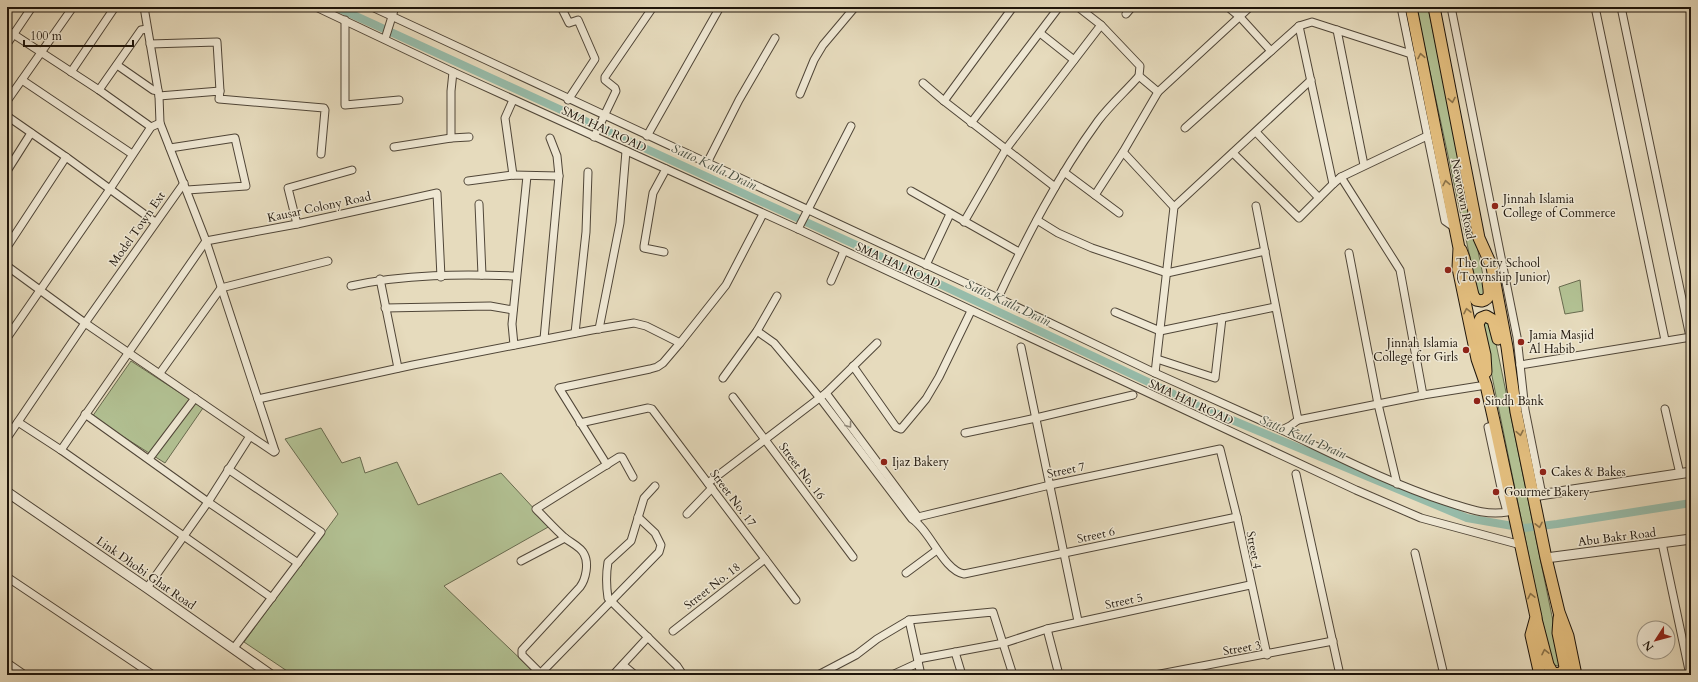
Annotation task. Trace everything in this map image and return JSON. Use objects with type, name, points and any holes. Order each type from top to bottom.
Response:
[{"type":"main road","name":"Newtown Road","points":[[1411,7],[1459,248],[1458,268],[1477,358],[1486,385],[1496,425],[1507,497],[1515,512],[1536,617],[1549,668],[1552,672],[1560,674],[1563,672],[1565,667],[1558,633],[1559,612],[1543,543],[1521,411],[1508,366],[1505,340],[1492,268],[1480,238],[1434,7]]},
{"type":"main road","points":[[1459,248],[1464,258],[1474,297],[1480,301],[1484,301],[1490,294],[1480,238]]},
{"type":"main road","points":[[1486,385],[1485,355],[1478,324],[1482,317],[1490,317],[1493,320],[1501,350],[1508,366]]},
{"type":"main road","points":[[1559,612],[1568,636],[1576,675]]},
{"type":"main road","points":[[1536,617],[1532,635],[1540,675]]},
{"type":"street","points":[[7,44],[32,7]]},
{"type":"street","points":[[7,101],[73,7]]},
{"type":"street","points":[[70,72],[115,7]]},
{"type":"street","points":[[7,266],[85,323],[250,436],[274,452],[275,451],[206,241],[160,123],[158,94],[144,7]]},
{"type":"street","name":"SMA HAI ROAD","points":[[316,7],[387,36],[453,72],[513,100],[596,134],[626,151],[763,214],[799,227],[844,251],[971,311],[1363,493],[1421,518],[1520,543]]},
{"type":"street","points":[[372,7],[392,19],[568,100],[603,118],[707,163],[806,212],[998,298],[1155,373],[1397,484],[1429,496],[1478,511],[1495,514],[1507,512],[1507,497]]},
{"type":"street","points":[[387,36],[395,7]]},
{"type":"street","points":[[560,7],[569,24],[578,20],[595,59],[568,100]]},
{"type":"street","points":[[596,134],[616,91],[615,88],[605,80],[605,77],[653,7]]},
{"type":"street","points":[[647,136],[720,7]]},
{"type":"street","points":[[800,94],[814,60],[820,50],[855,7]]},
{"type":"street","points":[[944,101],[1013,7]]},
{"type":"street","points":[[971,123],[1059,7]]},
{"type":"street","points":[[998,298],[1019,252],[1064,172],[1099,120],[1139,76],[1140,66],[1101,25],[1078,7]]},
{"type":"street","points":[[1126,14],[1132,7]]},
{"type":"street","points":[[1228,7],[1240,17],[1271,51]]},
{"type":"street","points":[[1095,195],[1123,152],[1158,92],[1250,7]]},
{"type":"street","points":[[1400,7],[1445,220],[1455,228]]},
{"type":"street","points":[[1451,7],[1517,338],[1520,365],[1521,411]]},
{"type":"street","points":[[1595,7],[1665,340]]},
{"type":"street","points":[[1520,365],[1665,340],[1691,337],[1621,7]]},
{"type":"street","points":[[345,20],[345,105],[399,100]]},
{"type":"street","points":[[1185,128],[1299,26],[1312,22],[1411,54]]},
{"type":"street","points":[[964,222],[1006,150],[1101,25]]},
{"type":"street","points":[[1299,26],[1333,184]]},
{"type":"street","points":[[99,90],[141,30],[147,29]]},
{"type":"street","points":[[7,30],[99,90],[150,127]]},
{"type":"street","points":[[1337,30],[1364,166]]},
{"type":"street","points":[[1040,33],[1074,60]]},
{"type":"street","points":[[707,163],[739,100],[775,38]]},
{"type":"street","points":[[150,44],[217,42],[220,91],[219,99],[324,108],[321,154]]},
{"type":"street","points":[[117,65],[158,94],[220,91]]},
{"type":"street","points":[[451,138],[451,91],[453,72]]},
{"type":"street","points":[[1139,76],[1158,92]]},
{"type":"street","points":[[22,80],[132,154]]},
{"type":"street","points":[[1155,373],[1174,207],[1311,80]]},
{"type":"street","points":[[923,82],[971,123],[1055,187]]},
{"type":"street","points":[[513,100],[505,118],[513,175]]},
{"type":"street","points":[[7,116],[155,222]]},
{"type":"street","points":[[7,338],[41,291],[150,127],[160,123]]},
{"type":"street","points":[[799,227],[851,126]]},
{"type":"street","points":[[1256,132],[1319,198]]},
{"type":"street","points":[[7,171],[31,133]]},
{"type":"street","points":[[1233,153],[1298,218],[1341,177],[1427,136]]},
{"type":"street","points":[[394,147],[451,138],[469,137]]},
{"type":"street","points":[[170,148],[235,138],[246,186],[187,190]]},
{"type":"street","points":[[544,339],[559,176],[558,156],[550,138]]},
{"type":"street","points":[[599,329],[620,223],[626,151]]},
{"type":"street","points":[[1123,152],[1174,207]]},
{"type":"street","points":[[7,247],[9,238],[66,157]]},
{"type":"street","points":[[664,252],[647,250],[644,246],[653,193],[666,169]]},
{"type":"street","points":[[297,224],[288,188],[352,170]]},
{"type":"street","points":[[575,333],[586,232],[588,172]]},
{"type":"street","points":[[1064,172],[1118,212]]},
{"type":"street","points":[[468,181],[513,175],[559,176]]},
{"type":"street","points":[[514,345],[512,324],[526,176]]},
{"type":"street","points":[[1341,177],[1400,270],[1423,395]]},
{"type":"street","name":"Model Town Ext","points":[[7,438],[155,222],[184,183]]},
{"type":"street","points":[[911,191],[1019,252]]},
{"type":"street","name":"Kausar Colony Road","points":[[206,241],[297,224],[436,193],[442,277]]},
{"type":"street","points":[[479,204],[482,275]]},
{"type":"street","points":[[1256,206],[1298,420]]},
{"type":"street","points":[[607,465],[559,388],[657,367],[680,343],[729,281],[763,214]]},
{"type":"street","points":[[926,265],[950,214]]},
{"type":"street","points":[[1037,220],[1058,233],[1085,245],[1167,273],[1265,251]]},
{"type":"street","points":[[61,450],[206,241]]},
{"type":"street","points":[[831,281],[844,251]]},
{"type":"street","points":[[1349,253],[1378,404],[1397,484]]},
{"type":"street","points":[[160,373],[221,288],[328,261]]},
{"type":"street","points":[[351,286],[380,279],[482,275],[516,276]]},
{"type":"street","points":[[380,279],[398,368]]},
{"type":"street","points":[[723,378],[757,331],[777,296]]},
{"type":"street","points":[[385,308],[490,306],[513,310]]},
{"type":"street","points":[[1115,312],[1160,331],[1276,307]]},
{"type":"street","points":[[853,366],[896,427],[901,428],[926,399],[939,377],[971,311]]},
{"type":"street","points":[[1157,359],[1215,378],[1222,318]]},
{"type":"street","points":[[258,399],[398,368],[575,333],[634,323],[646,326],[680,343]]},
{"type":"street","points":[[757,331],[774,343],[823,396],[912,519],[918,520],[937,550],[906,572]]},
{"type":"street","points":[[1505,340],[1517,338]]},
{"type":"street","points":[[687,514],[710,485],[765,440],[823,396],[877,343]]},
{"type":"street","points":[[1021,347],[1078,621]]},
{"type":"street","points":[[1282,430],[1298,420],[1423,395],[1486,385]]},
{"type":"street","points":[[965,433],[1133,396]]},
{"type":"street","name":"Street No. 16","points":[[733,397],[853,557]]},
{"type":"street","points":[[149,459],[195,398]]},
{"type":"street","name":"Street No. 17","points":[[580,423],[648,408],[652,409],[796,600]]},
{"type":"street","points":[[1665,409],[1680,474]]},
{"type":"street","points":[[85,414],[208,502],[298,562]]},
{"type":"street","points":[[18,422],[61,450],[272,598]]},
{"type":"street","points":[[147,588],[183,535],[208,502],[250,436]]},
{"type":"street","name":"Street 7","points":[[918,520],[1050,485],[1220,449]]},
{"type":"street","name":"Street 4","points":[[1220,449],[1237,517],[1250,585],[1267,655]]},
{"type":"street","points":[[633,477],[621,456],[536,509],[565,538],[585,554],[586,569],[583,583],[580,587],[521,653],[539,674],[659,552],[661,545],[655,533],[638,517]]},
{"type":"street","points":[[228,469],[321,532],[234,648]]},
{"type":"street","points":[[1537,500],[1691,472]]},
{"type":"street","points":[[1296,474],[1340,675]]},
{"type":"street","points":[[655,486],[644,498],[631,541],[608,562],[606,576],[608,598],[677,666],[684,675]]},
{"type":"street","name":"Link Dhobi Ghat Road","points":[[7,492],[271,675]]},
{"type":"street","name":"Street 6","points":[[937,550],[954,570],[964,574],[1237,517]]},
{"type":"street","points":[[520,561],[565,538]]},
{"type":"street","name":"Abu Bakr Road","points":[[1546,558],[1691,539]]},
{"type":"street","points":[[1662,543],[1690,675]]},
{"type":"street","points":[[1415,552],[1444,675]]},
{"type":"street","name":"Street No. 18","points":[[673,630],[765,559]]},
{"type":"street","points":[[7,576],[153,675]]},
{"type":"street","name":"Street 5","points":[[892,675],[918,661],[955,652],[1004,643],[1078,621],[1250,585]]},
{"type":"street","points":[[818,675],[856,655],[878,639],[909,620],[993,612],[1004,643],[1012,675]]},
{"type":"street","points":[[909,620],[921,675]]},
{"type":"street","points":[[1047,629],[1059,675]]},
{"type":"street","points":[[613,675],[648,637]]},
{"type":"street","name":"Street 3","points":[[1155,675],[1267,655],[1333,641]]},
{"type":"street","points":[[955,652],[962,675]]},
{"type":"street","points":[[7,664],[23,675]]},
{"type":"street","points":[[623,665],[635,675]]},
{"type":"green space","points":[[1416,7],[1428,7],[1486,290],[1482,295],[1479,294],[1477,290]]},
{"type":"green space","points":[[1580,280],[1583,311],[1565,314],[1559,287]]},
{"type":"green space","points":[[1484,321],[1492,324],[1561,660],[1559,666],[1553,665],[1540,611],[1482,327]]},
{"type":"green space","points":[[131,361],[203,408],[165,463],[92,417]]},
{"type":"green space","points":[[321,428],[342,463],[360,457],[365,473],[397,462],[418,505],[501,473],[550,526],[444,586],[532,670],[528,675],[293,675],[244,642],[338,514],[285,439]]},
{"type":"waterway","name":"Satto Katla Drain","points":[[336,7],[854,244],[1208,410],[1467,518],[1524,528],[1691,503]]},
{"type":"place","name":"Jinnah Islamia College of Commerce","points":[[1495,206]]},
{"type":"place","name":"The City School (Township Junior)","points":[[1448,270]]},
{"type":"place","name":"Jamia Masjid Al Habib","points":[[1521,342]]},
{"type":"place","name":"Jinnah Islamia College for Girls","points":[[1466,350]]},
{"type":"place","name":"Sindh Bank","points":[[1477,401]]},
{"type":"place","name":"Ijaz Bakery","points":[[884,462]]},
{"type":"place","name":"Cakes & Bakes","points":[[1543,472]]},
{"type":"place","name":"Gourmet Bakery","points":[[1496,492]]}]
